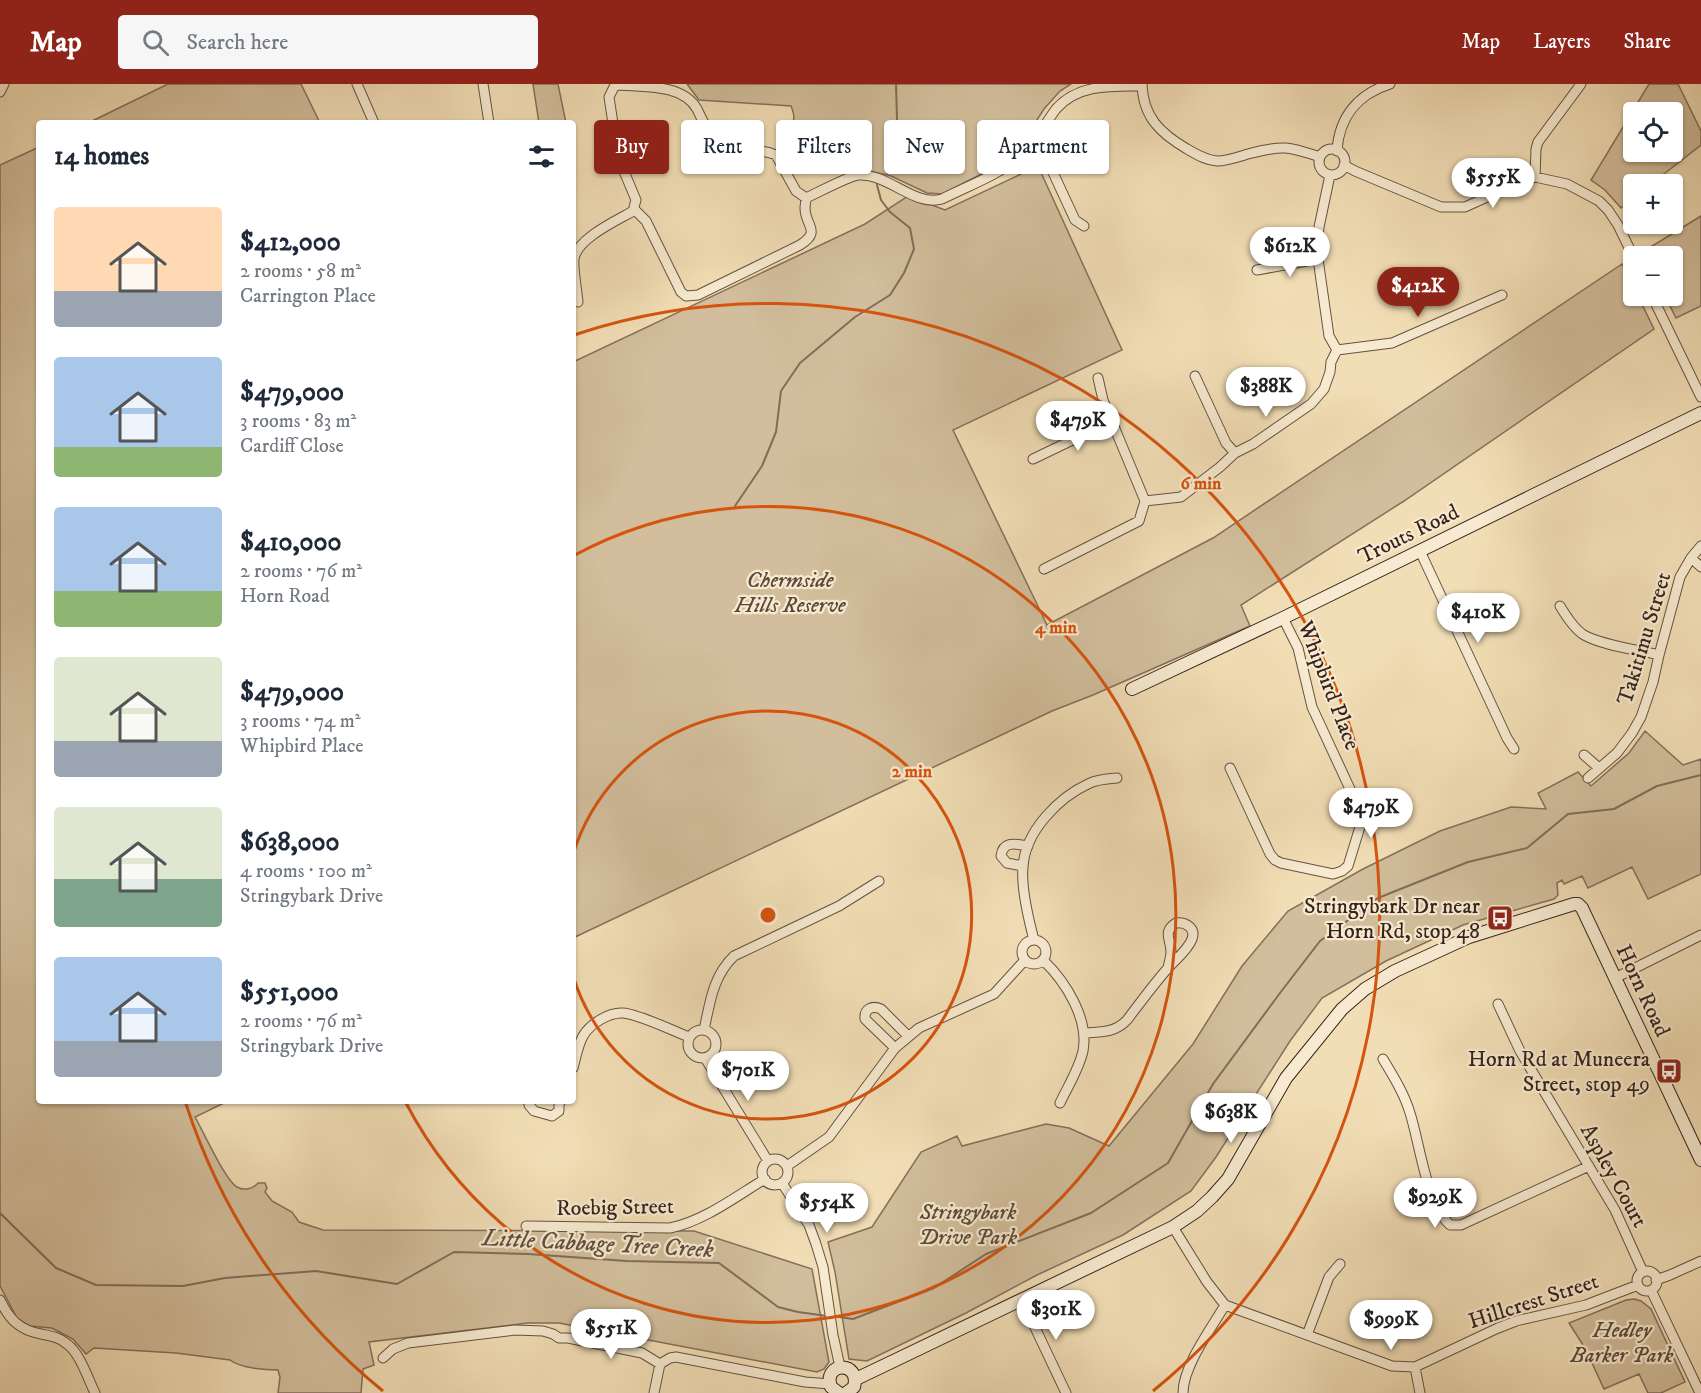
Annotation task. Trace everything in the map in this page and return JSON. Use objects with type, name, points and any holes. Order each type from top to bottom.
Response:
[{"type":"street","points":[[0,92],[4,84]]},
{"type":"street","points":[[357,84],[373,120]]},
{"type":"street","points":[[483,84],[489,120]]},
{"type":"street","points":[[1337,151],[1339,136],[1350,110],[1372,91],[1390,84]]},
{"type":"street","points":[[1535,177],[1538,142],[1581,84]]},
{"type":"street","points":[[618,85],[665,88],[683,93],[694,103],[718,147],[763,151],[776,155],[796,191],[806,198],[805,209],[812,233],[810,239],[698,295],[686,296],[677,288],[646,221],[635,210],[636,200],[618,157],[609,105],[611,90],[618,85]]},
{"type":"street","points":[[1049,120],[1057,107],[1072,94],[1095,86],[1142,85],[1143,98],[1155,125],[1203,158],[1215,161],[1226,160],[1269,148],[1283,147],[1297,148],[1320,157]]},
{"type":"street","points":[[1320,157],[1329,150],[1337,151],[1343,157],[1344,165],[1340,171],[1330,175]]},
{"type":"street","points":[[1320,157],[1321,168],[1330,175]]},
{"type":"street","points":[[1344,165],[1441,207],[1465,207],[1535,177],[1567,184],[1599,201],[1608,210],[1628,246]]},
{"type":"street","points":[[806,198],[856,175],[886,181],[922,199],[936,201],[992,174]]},
{"type":"street","points":[[1054,174],[1076,220],[1084,226]]},
{"type":"street","points":[[1330,175],[1319,227],[1318,259],[1329,336],[1337,350]]},
{"type":"street","points":[[576,255],[581,246],[594,234],[635,210]]},
{"type":"street","points":[[1257,270],[1318,259]]},
{"type":"street","points":[[576,280],[578,302]]},
{"type":"street","points":[[1337,350],[1392,343],[1502,295]]},
{"type":"street","points":[[1657,306],[1701,397]]},
{"type":"street","points":[[1145,501],[1181,497],[1235,453],[1253,444],[1311,404],[1324,389],[1331,362],[1337,350]]},
{"type":"street","points":[[1195,376],[1226,443],[1235,453]]},
{"type":"street","points":[[1044,569],[1139,521],[1145,501],[1103,400],[1098,378]]},
{"type":"street","name":"Trouts Road","points":[[1132,689],[1283,618],[1701,413]]},
{"type":"street","points":[[1033,459],[1112,421]]},
{"type":"street","name":"Takitimu Street","points":[[1588,778],[1617,753],[1641,717],[1648,699],[1680,577],[1701,546]]},
{"type":"street","points":[[1420,551],[1514,749]]},
{"type":"street","points":[[1691,558],[1701,567]]},
{"type":"street","points":[[1560,606],[1574,626],[1583,634],[1596,640],[1659,655]]},
{"type":"street","name":"Whipbird Place","points":[[1230,768],[1270,854],[1275,860],[1333,874],[1341,872],[1348,866],[1363,817],[1312,707],[1298,648],[1283,618]]},
{"type":"street","points":[[1584,755],[1599,768]]},
{"type":"street","points":[[1034,940],[1029,922],[1023,866],[1028,846],[1046,816],[1068,797],[1092,782],[1117,778]]},
{"type":"street","points":[[1023,866],[1007,863],[1001,856],[1001,851],[1005,845],[1014,843],[1028,846]]},
{"type":"street","points":[[704,1030],[713,988],[725,965],[734,956],[839,906],[879,881]]},
{"type":"street","name":"Horn Road","points":[[1173,1227],[1197,1211],[1228,1179],[1286,1078],[1342,1009],[1365,989],[1395,971],[1469,937],[1578,904],[1698,1145],[1701,1160]]},
{"type":"street","points":[[1084,1033],[1111,1031],[1121,1026],[1191,942],[1193,937],[1191,928],[1184,923],[1176,923],[1169,929],[1171,954],[1168,968]]},
{"type":"street","points":[[1615,978],[1701,935]]},
{"type":"street","points":[[1034,940],[1044,945],[1046,953],[1040,963],[1032,964],[1026,960],[1023,947],[1028,942],[1034,940]]},
{"type":"street","points":[[787,1166],[821,1143],[836,1129],[895,1048],[908,1036],[919,1028],[994,994],[1026,960]]},
{"type":"street","points":[[1043,960],[1066,988],[1076,1008],[1084,1033],[1080,1060],[1060,1103]]},
{"type":"street","name":"Aspley Court","points":[[1498,1004],[1520,1051],[1615,1210],[1643,1272]]},
{"type":"street","points":[[895,1048],[865,1019],[867,1010],[871,1007],[881,1009],[908,1036]]},
{"type":"street","points":[[576,1056],[579,1044],[589,1029],[604,1018],[620,1012],[689,1037]]},
{"type":"street","points":[[696,1031],[708,1031],[715,1037],[716,1046],[713,1054],[705,1058],[692,1054],[688,1046],[689,1037],[696,1031]]},
{"type":"street","points":[[705,1058],[768,1161]]},
{"type":"street","points":[[1383,1059],[1410,1112],[1428,1182],[1440,1212],[1450,1225],[1461,1225],[1589,1166]]},
{"type":"street","points":[[529,1104],[534,1111],[552,1116],[559,1111],[559,1104]]},
{"type":"street","points":[[781,1160],[787,1166],[788,1174],[782,1183],[774,1185],[765,1179],[763,1169],[768,1161],[781,1160]]},
{"type":"street","name":"Roebig Street","points":[[526,1226],[670,1228],[698,1219],[765,1179]]},
{"type":"street","points":[[782,1183],[798,1207],[816,1244],[823,1267],[840,1367]]},
{"type":"street","points":[[856,1379],[1173,1227],[1207,1282],[1225,1305],[1392,1366],[1415,1367],[1420,1393]]},
{"type":"street","points":[[1656,1280],[1701,1261]]},
{"type":"street","points":[[1307,1335],[1329,1276],[1340,1264]]},
{"type":"street","points":[[1643,1272],[1651,1273],[1656,1280],[1651,1290],[1644,1291],[1638,1285],[1638,1276],[1643,1272]]},
{"type":"street","name":"Hillcrest Street","points":[[1415,1367],[1516,1321],[1586,1305],[1638,1285]]},
{"type":"street","points":[[1651,1290],[1700,1393]]},
{"type":"street","points":[[0,1300],[10,1318],[20,1327],[38,1334],[56,1337],[72,1348],[94,1393]]},
{"type":"street","points":[[1022,1300],[1066,1393]]},
{"type":"street","points":[[1184,1393],[1183,1384],[1189,1367],[1225,1305]]},
{"type":"street","points":[[383,1358],[393,1349],[408,1343],[515,1330],[543,1331],[559,1338],[642,1353],[660,1364]]},
{"type":"street","points":[[654,1393],[660,1364],[676,1357],[805,1382],[830,1384]]},
{"type":"street","points":[[839,1393],[834,1390],[829,1379],[833,1371],[840,1367],[852,1371],[856,1379],[854,1387],[846,1393]]},
{"type":"green space","points":[[168,84],[301,84],[319,120],[94,120]]},
{"type":"green space","points":[[533,84],[558,84],[565,120],[539,120]]},
{"type":"green space","points":[[687,84],[1071,84],[1060,91],[1037,120],[977,120],[977,174],[981,174],[942,194],[927,193],[891,176],[872,172],[872,120],[793,120],[791,106],[699,100]]},
{"type":"green space","points":[[1649,84],[1678,84],[1701,131],[1701,145],[1683,159],[1683,102],[1638,102]]},
{"type":"green space","points":[[1623,127],[1623,162],[1679,162],[1664,174],[1623,174],[1623,206],[1621,208],[1605,190],[1591,180]]},
{"type":"green space","points":[[36,148],[36,1104],[222,1104],[195,1117],[214,1155],[232,1183],[245,1189],[258,1183],[265,1183],[267,1188],[265,1192],[272,1201],[292,1212],[299,1222],[323,1230],[694,1231],[812,1269],[829,1362],[824,1369],[817,1372],[559,1323],[528,1323],[369,1342],[374,1365],[363,1369],[361,1393],[278,1393],[280,1377],[278,1370],[253,1368],[230,1360],[176,1353],[94,1348],[86,1354],[73,1339],[52,1328],[29,1326],[17,1318],[0,1286],[0,165]]},
{"type":"green space","name":"Chermside Hills Reserve","points":[[1021,174],[1042,174],[1122,350],[953,430],[1047,625],[1213,538],[1622,264],[1623,306],[1643,306],[1654,329],[1404,501],[1241,605],[1250,626],[1052,711],[576,937],[576,361],[865,224],[908,196],[945,210]]},
{"type":"green space","points":[[1701,216],[1701,306],[1676,318],[1670,306],[1683,306],[1683,246],[1652,246],[1672,234],[1683,234],[1683,227]]},
{"type":"green space","name":"Stringybark Drive Park","points":[[1645,731],[1683,765],[1701,759],[1701,874],[1648,899],[1632,867],[1588,888],[1582,876],[1564,884],[1562,880],[1557,883],[1558,895],[1554,899],[1463,925],[1386,961],[1322,998],[1290,1041],[1216,1157],[1191,1191],[1123,1235],[1037,1275],[966,1313],[867,1361],[849,1359],[828,1242],[872,1227],[921,1152],[957,1136],[962,1146],[1046,1124],[1069,1128],[1109,1146],[1193,1044],[1242,966],[1288,911],[1363,869],[1440,831],[1511,807],[1546,809],[1538,793],[1578,772],[1591,786],[1629,753]]},
{"type":"green space","name":"Hedley Barker Park","points":[[1626,1300],[1641,1301],[1651,1309],[1685,1382],[1661,1393],[1648,1393],[1639,1374],[1604,1389],[1585,1348],[1569,1323]]},
{"type":"waterway","points":[[896,84],[897,120]]},
{"type":"waterway","points":[[735,506],[762,466],[776,432],[781,391],[800,363],[855,317],[890,295],[904,273],[914,249],[910,228],[890,212],[881,200],[877,185]]},
{"type":"waterway","name":"Little Cabbage Tree Creek","points":[[833,1316],[853,1319],[934,1288],[986,1254],[1091,1213],[1168,1163],[1213,1084],[1320,941],[1378,898],[1468,862],[1527,848],[1568,814],[1614,809],[1657,786],[1701,775]]},
{"type":"waterway","name":"Little Cabbage Tree Creek","points":[[0,1213],[56,1268],[96,1285],[183,1286],[225,1278],[316,1271],[397,1284],[454,1252],[528,1254],[627,1261],[719,1263],[778,1307],[827,1316]]},
{"type":"place","name":"Stringybark Dr near Horn Rd, stop 48","points":[[1500,918]]},
{"type":"place","name":"Horn Rd at Muneera Street, stop 49","points":[[1669,1071]]}]
